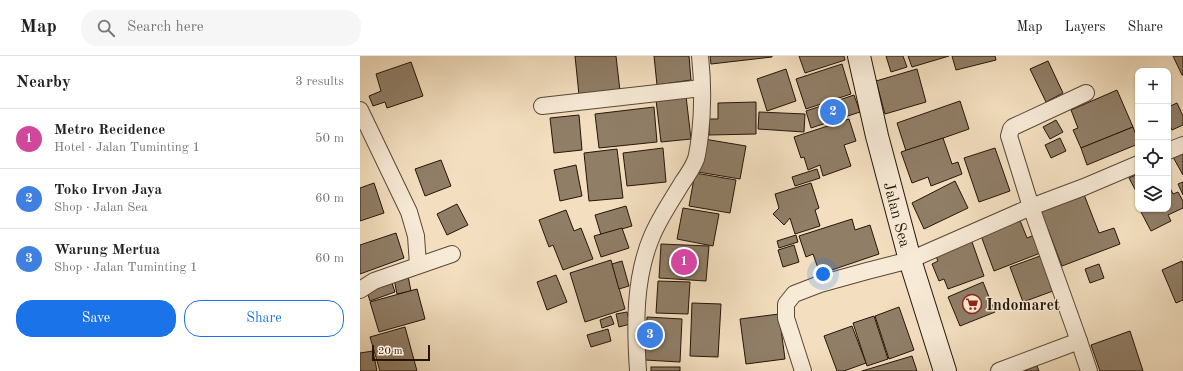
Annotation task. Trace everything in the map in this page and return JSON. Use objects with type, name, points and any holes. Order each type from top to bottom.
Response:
[{"type":"main road","name":"Jalan Sea","points":[[860,56],[877,136],[910,260],[944,371]]},
{"type":"street","points":[[638,371],[635,331],[638,294],[645,255],[652,236],[664,212],[696,159],[699,144],[702,122],[700,56]]},
{"type":"street","points":[[542,106],[702,88]]},
{"type":"street","points":[[1086,94],[1013,128],[1009,132],[1009,136],[1089,371]]},
{"type":"street","points":[[360,110],[409,212],[416,236],[418,265]]},
{"type":"street","points":[[1171,150],[1183,145]]},
{"type":"street","points":[[803,371],[786,318],[786,304],[794,294],[847,276],[910,260],[1032,207],[1135,165]]},
{"type":"street","points":[[360,290],[374,281],[452,254]]},
{"type":"street","points":[[999,371],[1079,341]]},
{"type":"building","points":[[575,56],[616,56],[620,91],[579,95]]},
{"type":"building","points":[[654,56],[689,56],[691,80],[657,85]]},
{"type":"building","points":[[710,56],[772,56],[772,57],[711,64]]},
{"type":"building","points":[[799,56],[844,56],[845,60],[805,73]]},
{"type":"building","points":[[886,56],[903,56],[907,67],[891,72]]},
{"type":"building","points":[[908,56],[949,56],[912,67]]},
{"type":"building","points":[[952,56],[995,56],[996,60],[956,70]]},
{"type":"building","points":[[1173,56],[1183,56],[1183,75],[1182,75]]},
{"type":"building","points":[[1048,61],[1063,93],[1046,102],[1030,69]]},
{"type":"building","points":[[411,62],[423,96],[387,108],[385,102],[373,106],[369,96],[381,91],[376,74]]},
{"type":"building","points":[[842,64],[851,94],[806,109],[796,79]]},
{"type":"building","points":[[786,69],[796,101],[767,111],[757,79]]},
{"type":"building","points":[[917,69],[926,102],[885,114],[876,81]]},
{"type":"building","points":[[1117,90],[1133,127],[1081,148],[1073,130],[1078,128],[1071,110]]},
{"type":"building","points":[[854,95],[860,112],[811,128],[806,111]]},
{"type":"building","points":[[686,96],[691,139],[661,142],[656,100]]},
{"type":"building","points":[[960,101],[969,129],[906,151],[897,123]]},
{"type":"building","points":[[756,102],[756,134],[709,135],[709,119],[718,119],[718,103]]},
{"type":"building","points":[[1177,103],[1183,116],[1183,125],[1172,130],[1171,128],[1171,106]]},
{"type":"building","points":[[654,107],[657,142],[599,148],[595,114]]},
{"type":"building","points":[[759,112],[805,114],[804,132],[758,129]]},
{"type":"building","points":[[579,115],[582,150],[554,153],[550,118]]},
{"type":"building","points":[[849,119],[856,141],[844,145],[851,166],[823,176],[820,165],[808,170],[804,157],[801,158],[794,137]]},
{"type":"building","points":[[1056,120],[1063,132],[1050,139],[1043,127]]},
{"type":"building","points":[[1133,127],[1135,132],[1135,145],[1087,165],[1081,148]]},
{"type":"building","points":[[943,138],[952,164],[958,162],[962,174],[931,186],[928,177],[912,183],[901,152]]},
{"type":"building","points":[[1060,138],[1066,151],[1051,158],[1045,145]]},
{"type":"building","points":[[704,139],[746,146],[740,179],[698,172]]},
{"type":"building","points":[[663,148],[666,182],[627,186],[623,153]]},
{"type":"building","points":[[995,148],[1010,191],[979,202],[964,158]]},
{"type":"building","points":[[617,149],[623,198],[589,201],[584,153]]},
{"type":"building","points":[[1183,152],[1183,175],[1173,157]]},
{"type":"building","points":[[441,160],[451,186],[425,196],[415,169]]},
{"type":"building","points":[[576,165],[582,196],[560,201],[554,170]]},
{"type":"building","points":[[817,169],[820,178],[795,186],[792,177]]},
{"type":"building","points":[[695,173],[736,180],[730,213],[689,206]]},
{"type":"building","points":[[1135,175],[1135,189],[1129,178]]},
{"type":"building","points":[[955,181],[968,208],[924,229],[912,203]]},
{"type":"building","points":[[1183,182],[1183,195],[1178,184]]},
{"type":"building","points":[[374,183],[384,213],[360,221],[360,188]]},
{"type":"building","points":[[811,183],[819,208],[815,210],[820,226],[795,234],[790,218],[784,225],[773,214],[779,208],[775,194]]},
{"type":"building","points":[[1171,190],[1173,194],[1178,192],[1183,201],[1183,208],[1168,215],[1171,221],[1151,231],[1141,212],[1171,212]]},
{"type":"building","points":[[1083,192],[1099,233],[1114,228],[1120,244],[1062,266],[1040,209]]},
{"type":"building","points":[[457,204],[468,225],[447,235],[437,214]]},
{"type":"building","points":[[626,206],[632,226],[601,235],[595,215]]},
{"type":"building","points":[[683,208],[719,214],[713,246],[677,239]]},
{"type":"building","points":[[566,210],[574,231],[581,228],[593,259],[563,270],[553,245],[549,247],[539,220]]},
{"type":"building","points":[[1019,218],[1027,238],[1037,234],[1043,252],[994,271],[980,233]]},
{"type":"building","points":[[852,219],[855,230],[870,225],[879,254],[820,274],[813,254],[806,257],[799,236]]},
{"type":"building","points":[[622,228],[629,248],[601,257],[594,236]]},
{"type":"building","points":[[396,233],[404,258],[360,274],[360,245]]},
{"type":"building","points":[[796,235],[798,242],[779,248],[777,241]]},
{"type":"building","points":[[971,239],[984,276],[948,289],[944,279],[939,281],[932,264],[938,261],[934,252]]},
{"type":"building","points":[[661,244],[709,246],[706,281],[659,278]]},
{"type":"building","points":[[794,245],[799,262],[783,267],[778,250]]},
{"type":"building","points":[[1040,256],[1053,291],[1023,302],[1010,267]]},
{"type":"building","points":[[611,260],[625,309],[585,322],[570,273]]},
{"type":"building","points":[[622,261],[629,286],[619,289],[612,264]]},
{"type":"building","points":[[1182,261],[1183,300],[1176,303],[1162,270]]},
{"type":"building","points":[[1099,264],[1104,278],[1090,283],[1085,269]]},
{"type":"building","points":[[556,275],[567,302],[547,310],[537,282]]},
{"type":"building","points":[[408,276],[411,291],[397,294],[394,279]]},
{"type":"building","points":[[391,280],[395,292],[370,301],[366,289]]},
{"type":"building","points":[[658,281],[690,282],[688,314],[656,313]]},
{"type":"building","name":"Indomaret","points":[[983,282],[995,312],[960,326],[948,297]]},
{"type":"building","points":[[417,289],[425,319],[379,332],[370,302]]},
{"type":"building","points":[[692,303],[721,304],[718,357],[690,356]]},
{"type":"building","points":[[899,307],[914,350],[889,359],[875,316]]},
{"type":"building","points":[[627,312],[630,324],[619,327],[616,314]]},
{"type":"building","points":[[779,314],[785,359],[746,364],[740,319]]},
{"type":"building","points":[[611,316],[614,324],[602,328],[600,320]]},
{"type":"building","points":[[874,316],[888,359],[867,366],[853,323]]},
{"type":"building","points":[[647,317],[682,319],[680,362],[645,360]]},
{"type":"building","points":[[852,326],[866,363],[844,371],[837,371],[824,336]]},
{"type":"building","points":[[405,327],[417,371],[380,371],[370,337]]},
{"type":"building","points":[[608,329],[611,341],[591,347],[587,335]]},
{"type":"building","points":[[1130,331],[1143,371],[1100,371],[1091,345]]},
{"type":"building","points":[[373,351],[377,371],[360,371],[360,353]]},
{"type":"building","points":[[912,356],[917,371],[862,371]]},
{"type":"building","points":[[1037,366],[1039,371],[1023,371]]},
{"type":"building","points":[[651,367],[680,367],[680,371],[651,371]]},
{"type":"place","name":"Toko Irvon Jaya","points":[[833,112]]},
{"type":"place","name":"Metro Recidence","points":[[684,262]]},
{"type":"place","name":"Indomaret","points":[[972,304]]},
{"type":"place","name":"Warung Mertua","points":[[650,335]]}]
